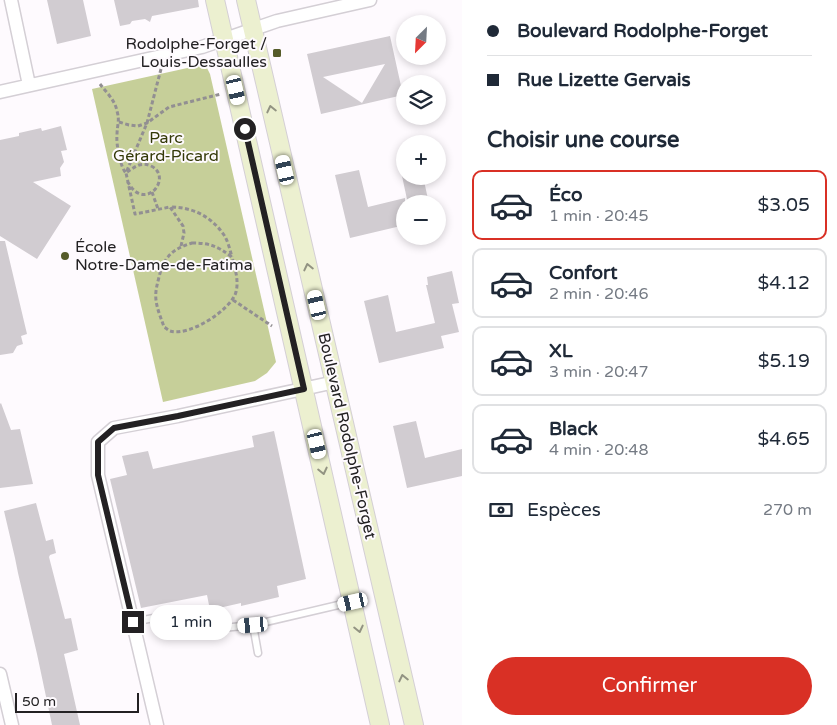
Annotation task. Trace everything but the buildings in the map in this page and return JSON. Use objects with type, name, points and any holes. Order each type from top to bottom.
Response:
[{"type":"street","points":[[11,0],[29,85]]},
{"type":"street","name":"Boulevard Rodolphe-Forget","points":[[215,0],[380,725]]},
{"type":"street","name":"Boulevard Rodolphe-Forget","points":[[246,0],[414,725]]},
{"type":"street","points":[[0,92],[202,47],[277,21],[370,0]]},
{"type":"street","points":[[157,725],[98,475],[98,442],[114,428],[335,382]]},
{"type":"street","points":[[0,674],[12,725]]},
{"type":"lane","points":[[133,622],[164,616],[212,629],[253,625],[353,602]]},
{"type":"lane","points":[[253,625],[258,653]]},
{"type":"path","points":[[162,56],[160,77],[148,123],[126,173],[134,214],[181,207],[207,217],[225,236],[232,257],[237,276],[237,290],[233,300],[214,318],[181,331],[171,331],[164,327],[156,302],[156,291],[162,265],[170,255],[180,246],[192,242],[207,243],[221,249],[232,257]]},
{"type":"path","points":[[91,71],[115,104],[119,122],[116,136],[122,169],[126,173]]},
{"type":"path","points":[[119,122],[138,126],[148,123],[169,107],[236,90]]},
{"type":"path","points":[[126,173],[144,164],[154,167],[160,180],[156,189],[148,194],[138,193],[127,181]]},
{"type":"path","points":[[152,192],[158,209]]},
{"type":"path","points":[[170,208],[183,226],[184,233],[180,246]]},
{"type":"path","points":[[233,300],[293,340]]},
{"type":"green space","name":"Parc Gérard-Picard","points":[[201,65],[207,68],[210,74],[276,362],[267,373],[255,381],[163,402],[92,89]]},
{"type":"place","name":"Rodolphe-Forget / Louis-Dessaulles","points":[[277,53]]},
{"type":"place","name":"École Notre-Dame-de-Fatima","points":[[65,256]]},
{"type":"route","points":[[133,622],[98,475],[98,442],[114,428],[304,389],[245,129]]}]
